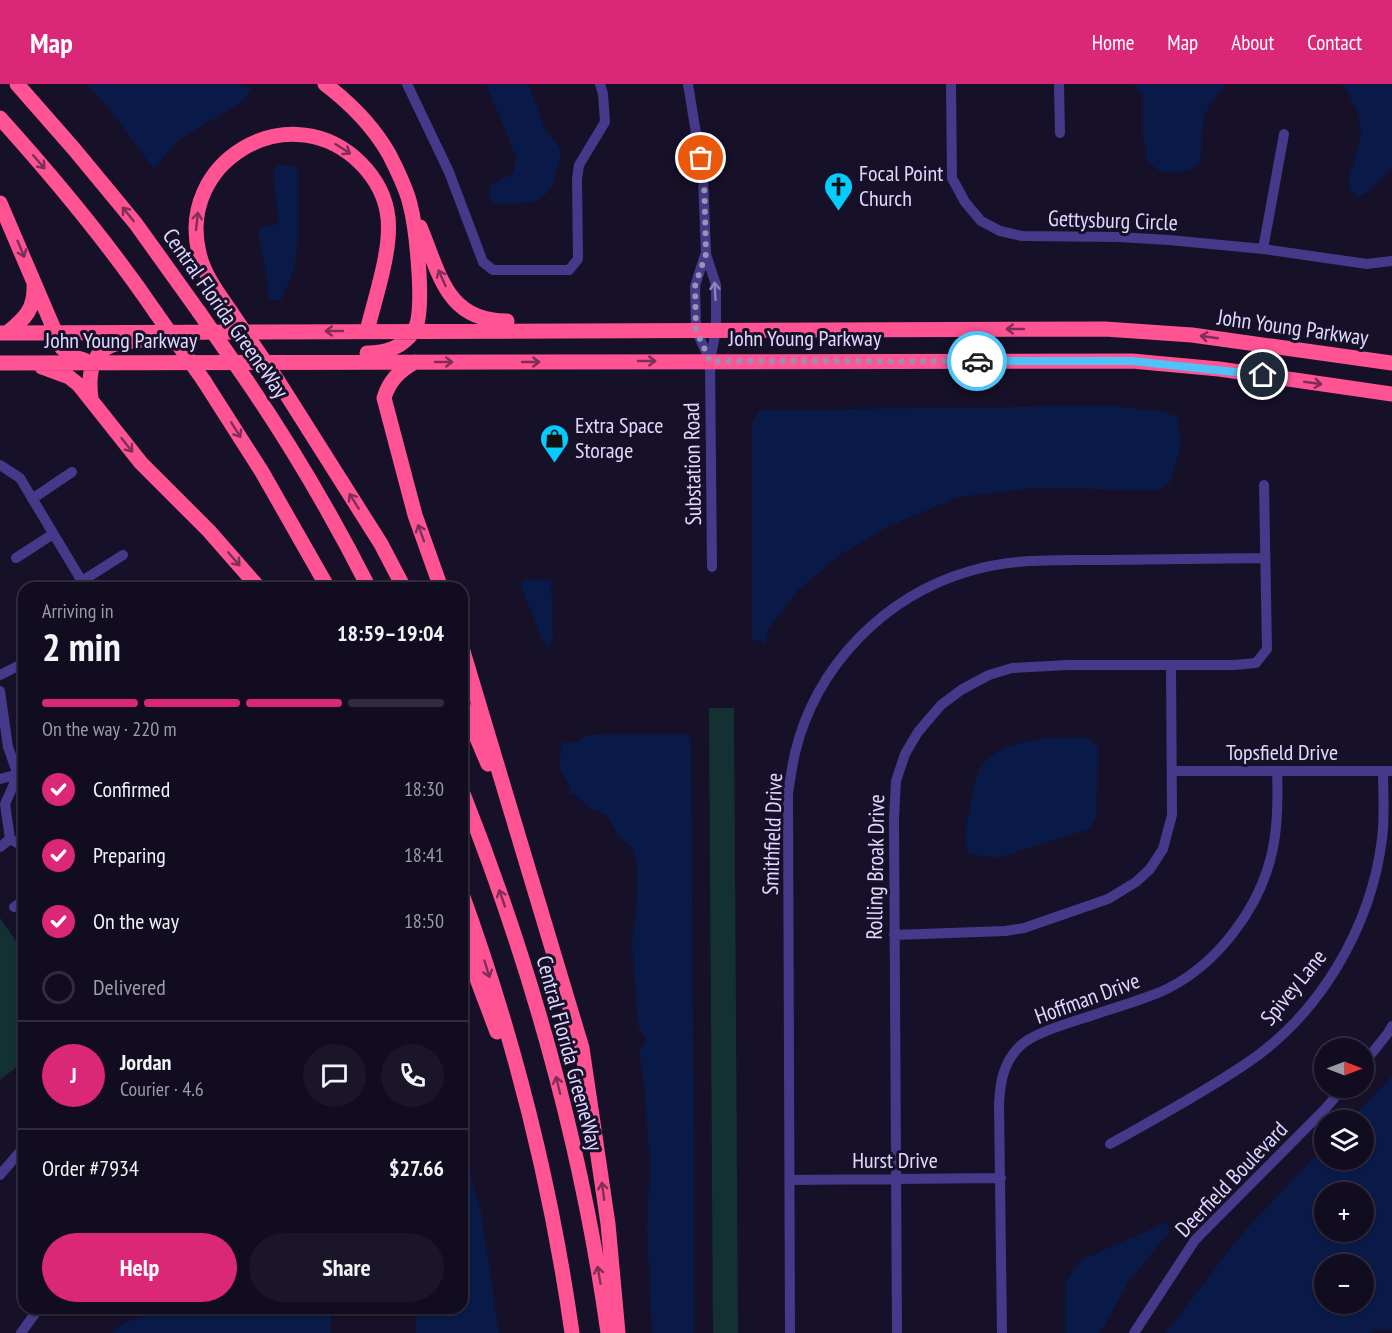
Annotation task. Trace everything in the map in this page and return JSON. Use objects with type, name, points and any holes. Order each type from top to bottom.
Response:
[{"type":"highway","name":"Central Florida GreeneWay","points":[[17,84],[136,224],[199,312],[269,414],[319,496],[366,582]]},
{"type":"highway","points":[[325,84],[347,102],[377,136],[400,176],[450,297],[472,315],[491,321],[605,321],[647,330]]},
{"type":"highway","points":[[0,118],[132,277],[204,381],[262,472],[325,582]]},
{"type":"highway","points":[[367,331],[388,240],[387,211],[383,196],[367,171],[348,152],[314,136],[298,134],[265,138],[234,153],[218,168],[200,201],[196,218],[199,254],[212,285],[278,381],[381,544],[401,582]]},
{"type":"highway","points":[[0,203],[62,348],[74,357],[92,363]]},
{"type":"highway","points":[[159,363],[180,353],[384,353],[395,349],[414,330],[418,319],[418,254],[410,204]]},
{"type":"highway","points":[[4,333],[28,315],[34,296],[34,280]]},
{"type":"highway","name":"John Young Parkway","points":[[4,333],[1105,329],[1192,335],[1392,363]]},
{"type":"highway","points":[[91,398],[89,383],[92,363],[110,345],[119,342],[278,340],[309,331]]},
{"type":"highway","name":"John Young Parkway","points":[[0,363],[1132,361],[1219,369],[1392,394]]},
{"type":"highway","points":[[415,362],[389,382],[384,398],[414,515],[439,582]]},
{"type":"highway","points":[[27,363],[69,378],[91,398],[141,463],[209,531],[254,582]]},
{"type":"highway","points":[[468,668],[582,1048],[608,1224],[618,1333]]},
{"type":"highway","points":[[468,717],[515,824]]},
{"type":"highway","name":"Central Florida GreeneWay","points":[[468,807],[513,929],[544,1032],[580,1174],[608,1333]]},
{"type":"highway","points":[[468,912],[489,973],[533,1135],[554,1228],[572,1333]]},
{"type":"highway","points":[[468,955],[501,1043],[554,1228]]},
{"type":"street","points":[[407,84],[449,172],[483,262],[493,270],[513,272],[568,270],[578,259],[577,179],[579,165],[605,122],[600,84]]},
{"type":"street","points":[[688,84],[704,176],[706,254],[716,285],[716,330],[710,361]]},
{"type":"street","name":"Gettysburg Circle","points":[[951,84],[952,178],[965,202],[981,221],[1000,231],[1022,236],[1169,240],[1263,249],[1367,264],[1392,261]]},
{"type":"street","points":[[1059,84],[1060,133]]},
{"type":"street","points":[[1263,249],[1284,134]]},
{"type":"street","points":[[706,254],[695,286],[696,330],[710,361]]},
{"type":"street","name":"Substation Road","points":[[710,361],[712,567]]},
{"type":"street","points":[[0,465],[20,478],[82,582]]},
{"type":"street","points":[[32,500],[72,472]]},
{"type":"street","points":[[1264,485],[1265,558]]},
{"type":"street","points":[[16,558],[53,534]]},
{"type":"street","points":[[88,582],[123,555]]},
{"type":"street","name":"Rolling Broak Drive","points":[[897,1333],[894,819],[896,781],[905,754],[918,732],[941,705],[961,690],[989,675],[1012,668],[1069,665],[1256,663],[1267,649],[1265,558]]},
{"type":"street","name":"Smithfield Drive","points":[[790,1333],[788,794],[795,752],[831,669],[857,639],[890,610],[926,587],[970,570],[1009,563],[1051,560],[1265,558]]},
{"type":"street","points":[[894,935],[1005,931],[1024,928],[1108,899],[1136,882],[1163,849],[1172,815],[1171,665]]},
{"type":"street","points":[[0,675],[18,666]]},
{"type":"street","points":[[0,691],[8,747],[18,767]]},
{"type":"street","name":"Topsfield Drive","points":[[1172,771],[1388,771]]},
{"type":"street","name":"Hoffman Drive","points":[[1002,1333],[1000,1084],[1006,1063],[1020,1045],[1050,1029],[1160,992],[1201,966],[1221,947],[1255,899],[1267,869],[1273,849],[1278,812],[1277,771]]},
{"type":"street","name":"Spivey Lane","points":[[1110,1144],[1248,1062],[1300,1016],[1323,987],[1344,955],[1362,918],[1373,884],[1383,838],[1388,771]]},
{"type":"street","points":[[0,779],[18,776]]},
{"type":"street","points":[[10,839],[5,804],[18,782]]},
{"type":"street","points":[[10,839],[18,844]]},
{"type":"street","points":[[0,847],[10,839]]},
{"type":"street","points":[[14,907],[18,904]]},
{"type":"street","points":[[1374,1050],[1392,1026]]},
{"type":"street","name":"Deerfield Boulevard","points":[[1134,1333],[1195,1240],[1335,1098]]},
{"type":"street","points":[[0,1175],[18,1154]]},
{"type":"street","name":"Hurst Drive","points":[[790,1180],[1001,1179]]},
{"type":"street","points":[[21,1333],[35,1314]]},
{"type":"green space","points":[[709,708],[734,708],[738,1333],[713,1333]]},
{"type":"green space","points":[[0,918],[18,944],[18,1066],[0,1080]]},
{"type":"water","points":[[86,84],[233,84],[252,89],[241,102],[176,142],[154,169],[105,103]]},
{"type":"water","points":[[486,84],[528,84],[545,128],[559,148],[560,157],[553,185],[547,193],[532,202],[492,203],[488,194],[491,185],[514,172],[516,157]]},
{"type":"water","points":[[1134,84],[1226,84],[1206,113],[1201,156],[1195,166],[1188,170],[1162,173],[1147,161],[1143,139],[1143,98]]},
{"type":"water","points":[[1341,84],[1392,84],[1392,167],[1365,194],[1358,196],[1351,191],[1348,181],[1361,135],[1358,114],[1346,89]]},
{"type":"water","points":[[278,165],[294,165],[298,170],[297,241],[295,264],[281,300],[269,300],[258,234],[261,227],[279,224],[273,172]]},
{"type":"water","points":[[1109,406],[1162,411],[1177,417],[1181,446],[1169,484],[1158,490],[1032,488],[958,497],[887,527],[840,555],[797,591],[768,630],[765,644],[752,639],[752,423],[760,410]]},
{"type":"water","points":[[524,579],[551,580],[553,638],[548,648],[543,642],[520,583]]},
{"type":"water","points":[[687,734],[691,742],[695,1329],[694,1333],[652,1333],[647,1227],[650,1166],[644,1083],[639,1052],[646,1039],[638,1026],[632,943],[637,902],[637,864],[632,848],[619,837],[607,815],[590,808],[574,794],[567,792],[571,788],[560,769],[561,743],[576,742],[588,735]]},
{"type":"water","points":[[1083,737],[1090,739],[1098,748],[1096,818],[1090,829],[997,858],[969,854],[966,840],[967,823],[976,781],[986,761],[996,753],[1019,743]]},
{"type":"water","points":[[1392,1076],[1392,1330],[1377,1329],[1369,1333],[1166,1333],[1239,1237],[1314,1158],[1314,1170],[1374,1170],[1374,1110],[1360,1110],[1371,1098],[1374,1098],[1374,1095]]},
{"type":"water","points":[[468,1165],[481,1212],[499,1333],[416,1333],[416,1314],[468,1314]]},
{"type":"water","points":[[1167,1222],[1169,1233],[1129,1281],[1100,1333],[1065,1333],[1065,1284],[1079,1261]]},
{"type":"water","points":[[330,1314],[331,1333],[113,1333],[125,1323],[146,1315]]},
{"type":"way so far","points":[[701,158],[704,176],[706,254],[695,286],[696,330],[710,361],[977,361]]},
{"type":"place","name":"Focal Point Church","points":[[838,212]]},
{"type":"place","name":"Extra Space Storage","points":[[554,464]]},
{"type":"route","points":[[977,361],[1132,361],[1263,375]]}]
